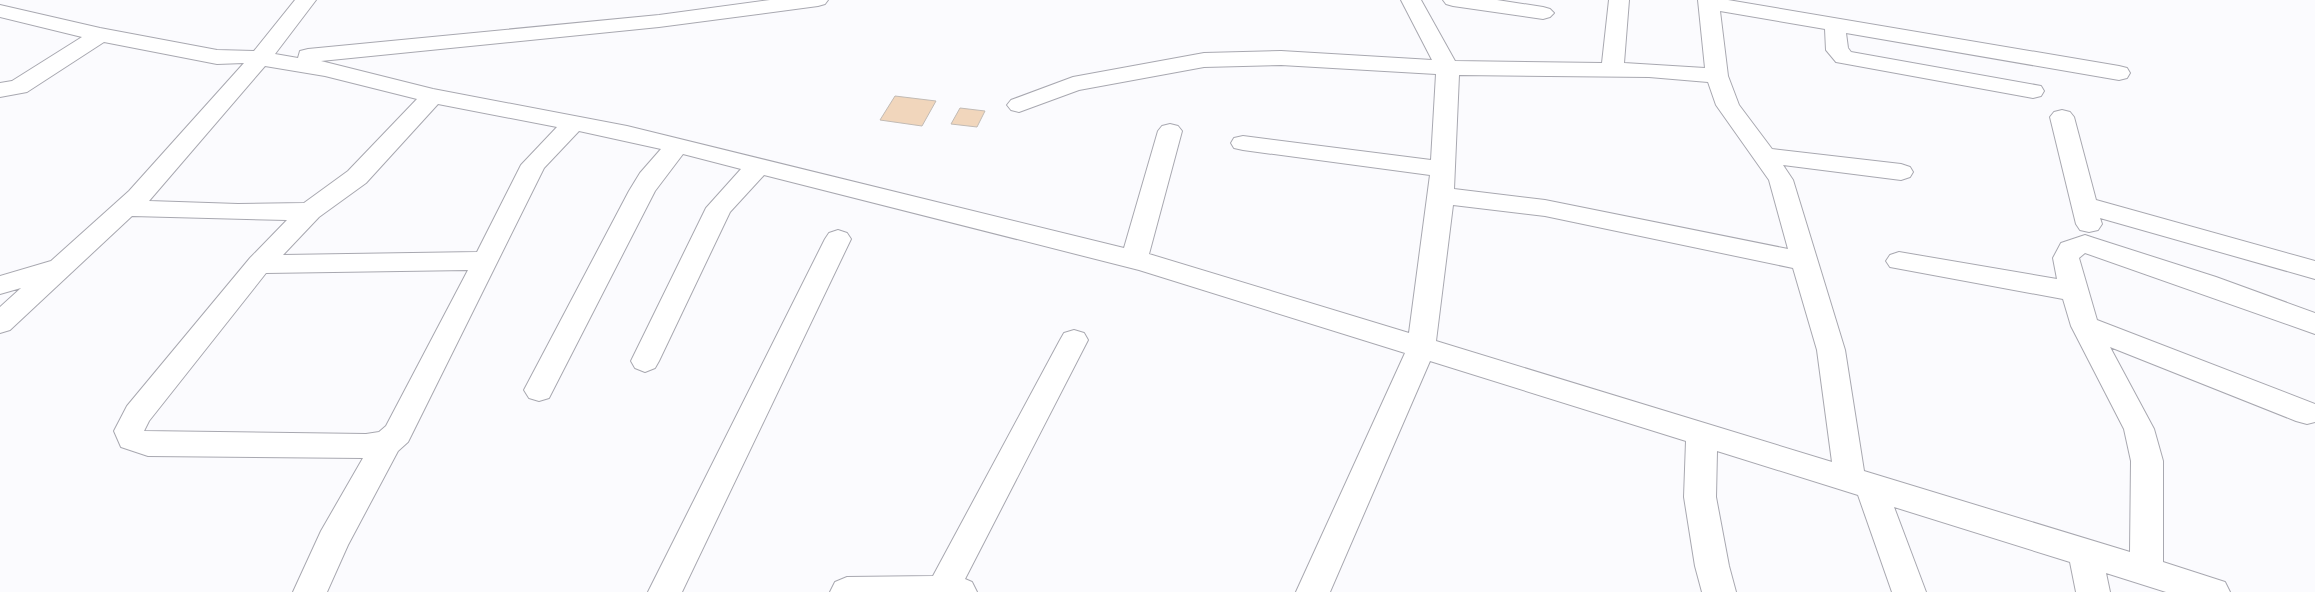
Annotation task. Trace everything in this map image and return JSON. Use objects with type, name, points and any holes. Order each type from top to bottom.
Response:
[{"type":"street","points":[[20,0],[100,21],[225,44],[251,56],[326,69],[433,96],[574,123],[677,146],[1134,260],[1859,481],[2213,592]]},
{"type":"street","points":[[0,323],[126,208],[251,56],[306,0]]},
{"type":"street","points":[[659,21],[665,0]]},
{"type":"street","points":[[0,11],[100,35],[217,57],[331,55],[659,21],[818,0]]},
{"type":"street","points":[[1313,592],[1421,349],[1441,196],[1448,86],[1446,68],[1411,0]]},
{"type":"street","points":[[1453,0],[1543,13]]},
{"type":"street","points":[[1612,70],[1619,0]]},
{"type":"street","points":[[1909,592],[1848,460],[1830,350],[1781,180],[1728,105],[1717,76],[1708,1],[1835,25],[2119,73]]},
{"type":"street","points":[[1835,25],[1837,50],[1844,57],[2033,91]]},
{"type":"street","points":[[0,90],[19,87],[100,35]]},
{"type":"street","points":[[1019,105],[1072,84],[1204,60],[1280,58],[1446,68],[1649,70],[1717,76]]},
{"type":"street","points":[[387,443],[366,446],[148,444],[132,440],[129,431],[138,414],[260,264],[310,211],[357,177],[433,96]]},
{"type":"street","points":[[2062,118],[2090,236],[2085,244]]},
{"type":"street","points":[[310,592],[333,541],[387,443],[396,434],[486,261],[533,165],[574,123]]},
{"type":"street","points":[[1134,260],[1170,131]]},
{"type":"street","points":[[1242,143],[1443,170]]},
{"type":"street","points":[[539,390],[649,178],[677,146]]},
{"type":"street","points":[[1765,156],[1900,172]]},
{"type":"street","points":[[645,361],[719,208],[758,166]]},
{"type":"street","points":[[1441,196],[1546,208],[1804,261]]},
{"type":"street","points":[[2084,205],[2218,241],[2315,270]]},
{"type":"street","points":[[126,208],[238,212],[310,211]]},
{"type":"street","points":[[665,592],[838,239]]},
{"type":"street","points":[[2146,571],[2147,461],[2139,429],[2085,326],[2066,258],[2070,249],[2085,244],[2206,284],[2315,324]]},
{"type":"street","points":[[260,264],[486,261]]},
{"type":"street","points":[[1899,261],[2075,292]]},
{"type":"street","points":[[0,285],[61,268]]},
{"type":"street","points":[[2085,326],[2307,413]]},
{"type":"street","points":[[842,592],[951,591],[1074,340]]},
{"type":"street","points":[[1702,434],[1700,497],[1712,566],[1719,592]]},
{"type":"street","points":[[2084,551],[2093,592]]},
{"type":"building","points":[[895,96],[936,101],[922,126],[880,120]]},
{"type":"building","points":[[960,108],[985,111],[977,127],[951,124]]}]
